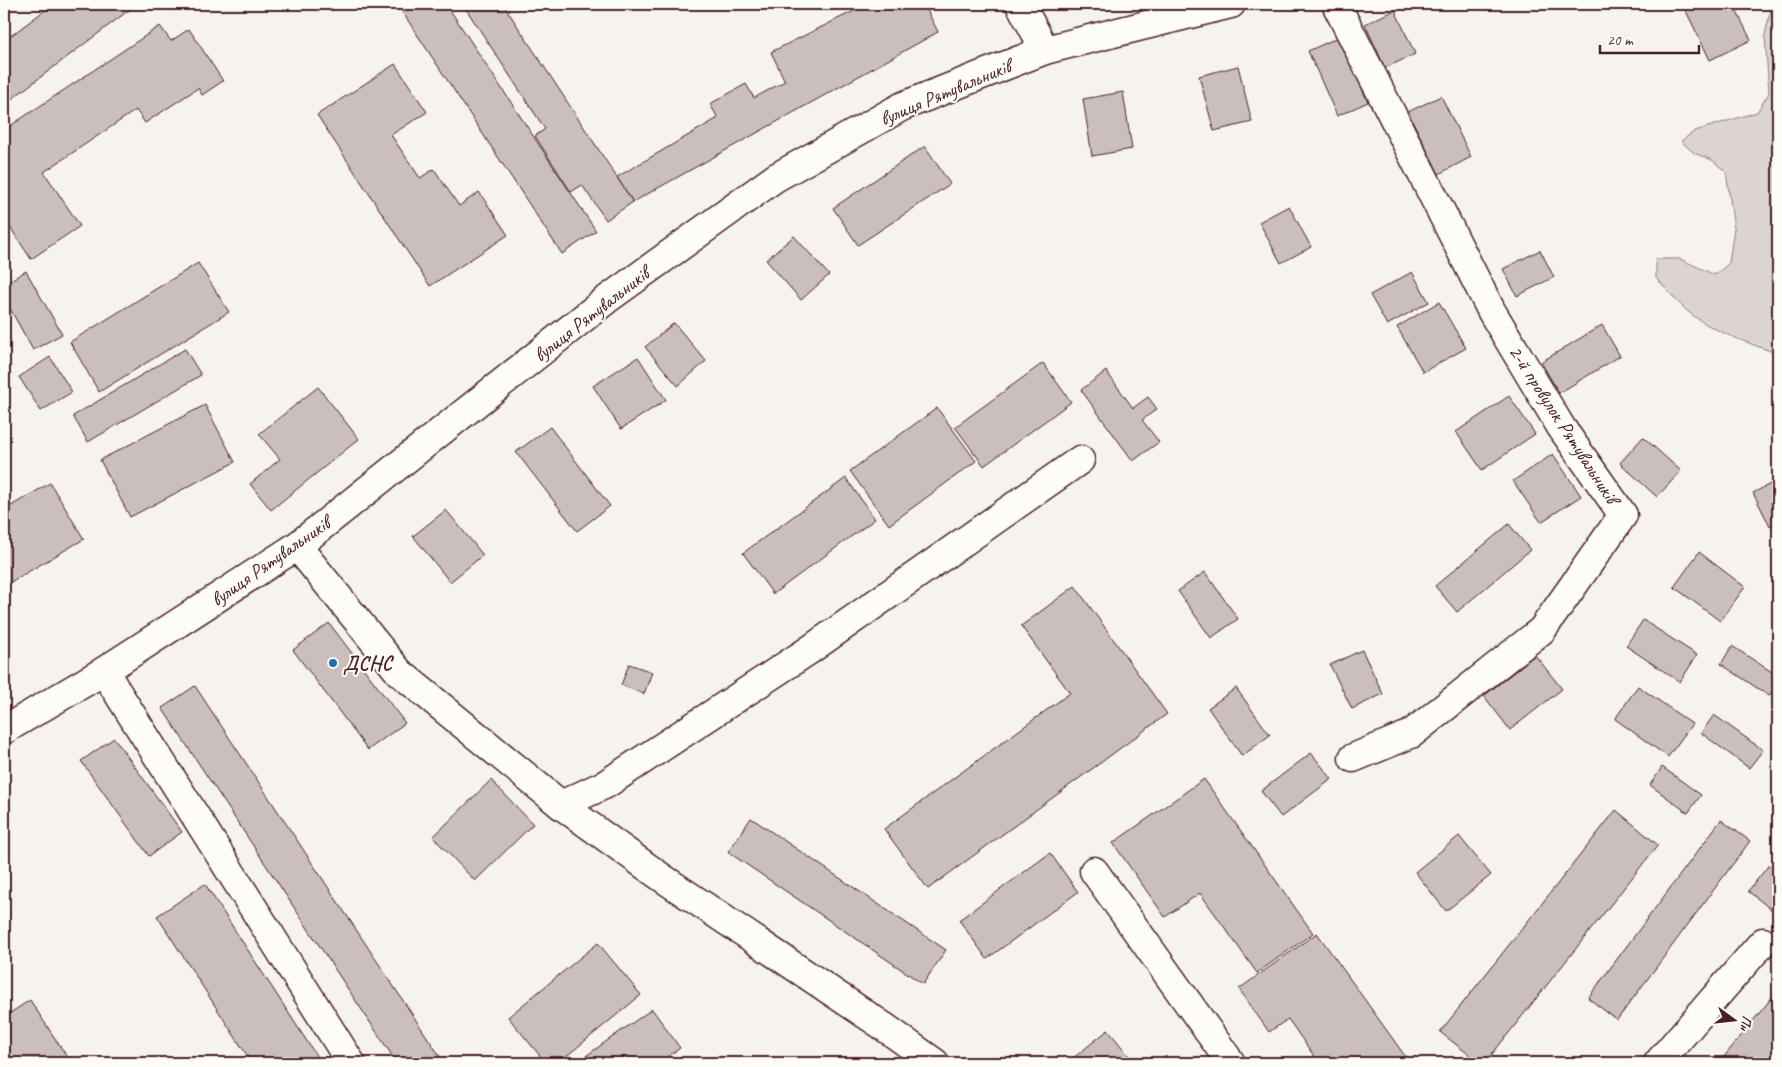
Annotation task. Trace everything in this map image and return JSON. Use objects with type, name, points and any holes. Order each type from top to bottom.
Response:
[{"type":"street","points":[[1020,4],[1045,50]]},
{"type":"street","name":"вулиця Рятувальників","points":[[4,730],[104,671],[297,546],[606,300],[775,178],[903,106],[1045,50],[1231,4]]},
{"type":"street","name":"2-й провулок Рятувальників","points":[[1336,4],[1492,312],[1561,427],[1623,515],[1542,630],[1410,734],[1353,758]]},
{"type":"street","points":[[561,805],[606,784],[808,651],[1080,460]]},
{"type":"street","points":[[297,546],[399,672],[561,805],[661,877],[935,1063]]},
{"type":"street","points":[[104,671],[351,1063]]},
{"type":"street","points":[[1094,871],[1231,1063]]},
{"type":"street","points":[[1658,1063],[1763,942]]},
{"type":"shaded area","points":[[1772,4],[1778,4],[1778,363],[1773,352],[1728,335],[1695,317],[1656,278],[1656,259],[1680,259],[1715,275],[1729,263],[1734,228],[1726,172],[1712,160],[1694,153],[1681,141],[1695,131],[1757,112],[1769,93],[1765,35]]},
{"type":"building","points":[[53,4],[137,4],[5,104],[4,41]]},
{"type":"building","points":[[397,4],[446,4],[596,231],[562,254]]},
{"type":"building","points":[[468,4],[503,4],[633,202],[606,220],[582,185],[571,192],[535,136],[545,129],[464,6]]},
{"type":"building","points":[[868,4],[924,4],[938,32],[633,202],[617,177],[718,118],[710,104],[746,84],[754,98],[785,81],[771,52]]},
{"type":"building","points":[[1690,4],[1733,4],[1751,40],[1710,60],[1684,7]]},
{"type":"building","points":[[1395,10],[1415,54],[1385,68],[1365,24]]},
{"type":"building","points":[[160,26],[171,41],[189,29],[223,81],[202,95],[198,88],[145,123],[136,110],[44,172],[80,226],[31,259],[4,218],[4,130]]},
{"type":"building","points":[[1339,37],[1368,102],[1337,116],[1308,51]]},
{"type":"building","points":[[395,64],[427,112],[391,135],[420,178],[434,169],[459,206],[479,192],[508,235],[430,286],[317,115]]},
{"type":"building","points":[[1238,66],[1252,122],[1214,131],[1199,76]]},
{"type":"building","points":[[1123,92],[1132,149],[1092,156],[1083,99]]},
{"type":"building","points":[[1441,96],[1471,157],[1439,174],[1408,112]]},
{"type":"building","points":[[925,146],[950,184],[858,245],[833,208]]},
{"type":"building","points":[[1289,206],[1311,247],[1281,263],[1259,222]]},
{"type":"building","points":[[794,236],[829,275],[801,300],[766,260]]},
{"type":"building","points":[[1540,250],[1554,277],[1517,296],[1503,269]]},
{"type":"building","points":[[198,263],[229,312],[99,392],[70,342]]},
{"type":"building","points":[[26,271],[62,334],[33,350],[4,298],[4,284]]},
{"type":"building","points":[[1412,272],[1429,302],[1387,325],[1370,295]]},
{"type":"building","points":[[1439,302],[1466,348],[1423,372],[1397,327]]},
{"type":"building","points":[[674,323],[706,361],[678,386],[645,347]]},
{"type":"building","points":[[1602,325],[1620,356],[1559,393],[1541,362]]},
{"type":"building","points":[[185,349],[201,375],[88,442],[73,416]]},
{"type":"building","points":[[50,357],[72,392],[41,411],[19,377]]},
{"type":"building","points":[[638,357],[666,400],[621,429],[593,386]]},
{"type":"building","points":[[1043,363],[1071,402],[984,466],[955,427]]},
{"type":"building","points":[[1106,371],[1133,408],[1148,397],[1157,409],[1142,420],[1159,442],[1133,461],[1081,390]]},
{"type":"building","points":[[318,387],[359,439],[271,510],[250,484],[280,459],[259,434]]},
{"type":"building","points":[[1509,396],[1535,434],[1482,470],[1456,432]]},
{"type":"building","points":[[205,405],[235,462],[130,517],[100,460]]},
{"type":"building","points":[[937,408],[976,461],[889,525],[850,471]]},
{"type":"building","points":[[550,427],[610,506],[577,531],[516,452]]},
{"type":"building","points":[[1643,437],[1681,471],[1657,497],[1620,463]]},
{"type":"building","points":[[1553,454],[1581,496],[1541,522],[1513,481]]},
{"type":"building","points":[[846,478],[875,519],[773,594],[743,553]]},
{"type":"building","points":[[1778,480],[1778,522],[1770,526],[1753,493]]},
{"type":"building","points":[[50,483],[84,539],[4,586],[4,510]]},
{"type":"building","points":[[446,510],[483,555],[450,582],[413,536]]},
{"type":"building","points":[[1509,524],[1530,550],[1457,612],[1435,586]]},
{"type":"building","points":[[1699,552],[1745,587],[1720,621],[1674,587]]},
{"type":"building","points":[[1205,572],[1238,619],[1211,638],[1178,591]]},
{"type":"building","points":[[1075,586],[1167,714],[928,889],[884,829],[1070,693],[1021,626]]},
{"type":"building","points":[[1643,620],[1697,655],[1680,682],[1626,646]]},
{"type":"building","points":[[329,623],[405,723],[368,750],[293,650]]},
{"type":"building","points":[[1732,646],[1778,676],[1778,683],[1769,696],[1721,664]]},
{"type":"building","points":[[1362,650],[1383,694],[1352,709],[1330,665]]},
{"type":"building","points":[[1535,655],[1562,689],[1510,730],[1484,696]]},
{"type":"building","points":[[629,664],[652,672],[644,694],[621,685]]},
{"type":"building","points":[[195,686],[443,1061],[440,1063],[397,1063],[162,708]]},
{"type":"building","points":[[1638,686],[1692,724],[1668,757],[1615,719]]},
{"type":"building","points":[[1236,688],[1270,735],[1242,756],[1208,708]]},
{"type":"building","points":[[1714,715],[1763,750],[1749,768],[1701,733]]},
{"type":"building","points":[[114,738],[182,832],[149,856],[81,761]]},
{"type":"building","points":[[1311,753],[1332,779],[1281,817],[1261,791]]},
{"type":"building","points":[[1662,767],[1701,795],[1688,813],[1650,785]]},
{"type":"building","points":[[1204,779],[1313,933],[1257,973],[1200,893],[1165,917],[1113,843]]},
{"type":"building","points":[[491,780],[533,824],[475,881],[433,837]]},
{"type":"building","points":[[1616,810],[1658,845],[1485,1063],[1480,1063],[1440,1032]]},
{"type":"building","points":[[751,818],[946,950],[923,984],[728,852]]},
{"type":"building","points":[[1721,820],[1750,841],[1617,1020],[1588,998]]},
{"type":"building","points":[[1459,836],[1491,875],[1446,911],[1415,872]]},
{"type":"building","points":[[1050,853],[1078,892],[987,959],[959,920]]},
{"type":"building","points":[[1769,865],[1778,873],[1778,915],[1748,891]]},
{"type":"building","points":[[205,884],[321,1063],[252,1063],[157,916]]},
{"type":"building","points":[[1317,933],[1410,1063],[1319,1063],[1288,1019],[1269,1032],[1239,989]]},
{"type":"building","points":[[598,943],[641,995],[558,1063],[546,1063],[508,1017]]},
{"type":"building","points":[[1778,990],[1778,1063],[1719,1063]]},
{"type":"building","points":[[30,1000],[71,1063],[5,1063],[4,1017]]},
{"type":"building","points":[[652,1009],[680,1048],[659,1063],[576,1063]]},
{"type":"building","points":[[1108,1030],[1135,1063],[1076,1063],[1072,1059]]},
{"type":"place","name":"ДСНС","points":[[333,663]]}]
